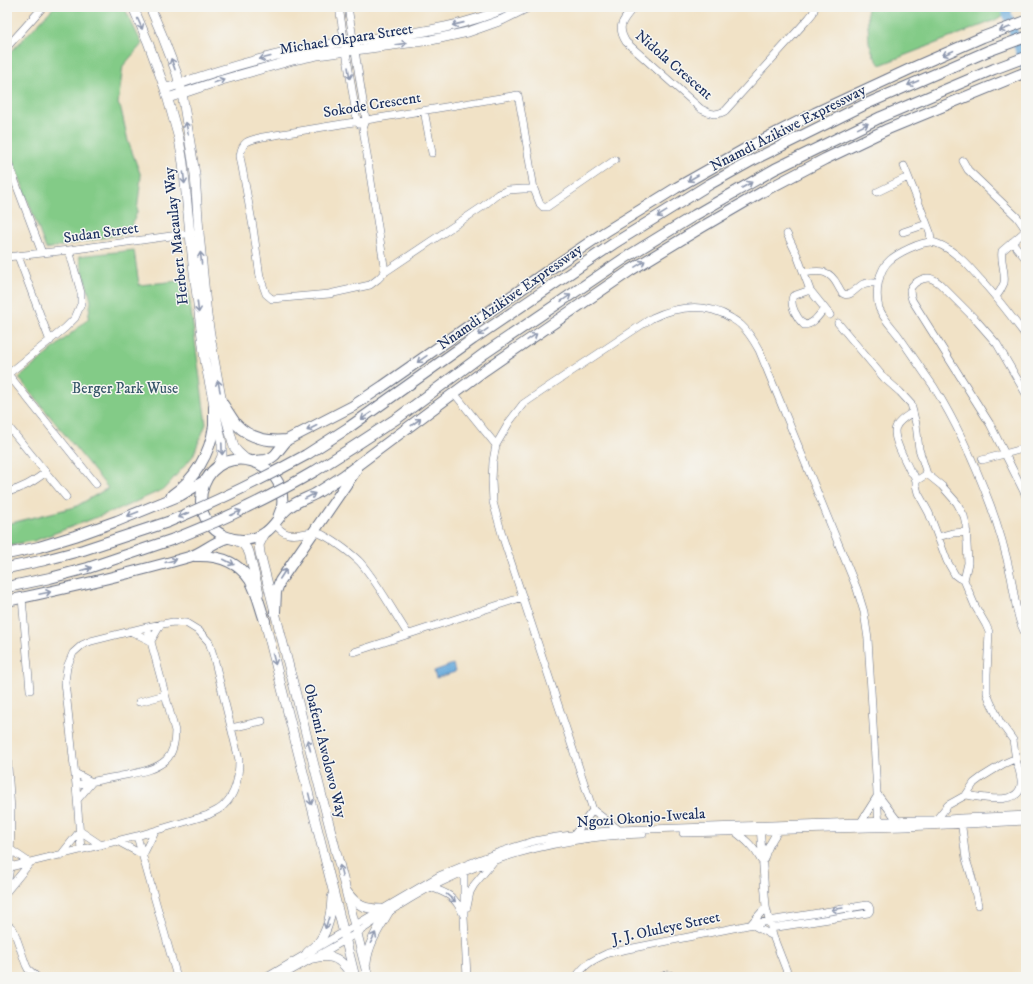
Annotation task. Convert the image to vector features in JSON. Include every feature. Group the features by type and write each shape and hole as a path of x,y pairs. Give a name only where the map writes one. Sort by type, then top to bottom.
{"highway":[{"name":"Nnamdi Azikiwe Expressway","path":"250,461 266,460 271,458 287,440 353,406 605,232 676,188 759,141 815,113 983,37 1026,21"},
{"name":"Nnamdi Azikiwe Expressway","path":"7,568 83,550 168,522 232,494 267,476 306,455 354,424 613,244 710,184 753,160 864,105 988,51 1026,37"},
{"name":"Nnamdi Azikiwe Expressway","path":"7,587 88,568 174,539 218,522 247,508 315,471 354,447 399,417 484,354 539,316 638,250 695,215 775,169 881,117 1026,57"},
{"path":"864,105 910,69"},
{"path":"7,601 191,556 218,541 232,539 247,541 257,538 265,533 290,506 343,476 484,370 630,270 764,191 825,159 888,129 1026,72"},
{"path":"775,169 825,159"},
{"path":"470,326 543,292"},
{"path":"484,370 539,316"},
{"path":"218,405 236,424 250,434 267,440 287,440"},
{"path":"158,505 179,490 202,462 212,434 218,405"},
{"path":"275,612 276,592 280,580 354,474 370,456"},
{"path":"232,539 217,532 209,524 201,503 202,491 206,480 217,467 226,462 236,460 250,461 264,467 273,474 279,484 282,496 282,507 276,521"},
{"path":"7,554 39,547 75,536 158,505 181,495 206,480"},
{"path":"191,556 219,557 228,560 240,568 250,579 265,621"}],"main road":[{"name":"Herbert Macaulay Way","path":"133,7 148,42 168,98 183,163 194,233 205,361 218,405 234,447 250,461"},
{"name":"Herbert Macaulay Way","path":"150,7 181,88 194,174 194,233"},
{"name":"Michael Okpara Street","path":"350,46 463,24 508,7"},
{"name":"Michael Okpara Street","path":"165,89 181,88 259,59 300,50 431,40 468,32 502,20 528,7"},
{"name":"Michael Okpara Street","path":"168,98 181,88"},
{"name":"Herbert Macaulay Way","path":"217,467 222,456 218,405"},
{"name":"Obafemi Awolowo Way","path":"265,533 259,545 260,553 366,973"},
{"name":"Obafemi Awolowo Way","path":"232,539 243,544 249,552 354,977"},
{"path":"332,887 332,906 327,926 310,955 335,958 346,967 354,977"},
{"path":"346,890 352,898 363,907 385,910 379,927 370,944 367,955 366,973"}],"street":[{"path":"7,46 43,7"},
{"path":"339,7 350,46 366,120 363,129 385,272 482,207 498,194 508,190 534,189 540,204 543,207 547,207 615,160"},
{"path":"348,7 357,121 363,129"},
{"name":"Nidola Crescent","path":"634,7 625,17 620,30 626,42 701,109 712,114 719,114 725,110 809,18 815,7"},
{"name":"Sokode Crescent","path":"385,272 370,284 329,294 272,299 266,294 260,277 240,156 241,147 252,139 518,95 524,122 534,189"},
{"path":"424,110 432,153"},
{"path":"7,160 42,253"},
{"path":"964,161 968,170 1017,217 1025,229 1024,233 1002,251 1001,257 1004,283 996,297"},
{"path":"904,166 930,232 931,242"},
{"path":"877,192 908,178"},
{"path":"903,232 927,224"},
{"name":"Sudan Street","path":"7,257 194,233"},
{"path":"787,234 797,255 810,290 824,309 830,314"},
{"path":"1026,336 996,297 966,264 953,252 943,246 931,242 905,250 894,256 886,263 880,273 877,291 879,307 885,320 897,334 934,388 956,427 974,465 990,505 1000,536 1008,566 1018,616 1026,635"},
{"path":"1012,242 1026,259"},
{"path":"69,250 81,293 82,304 75,318 65,328 7,375 96,484"},
{"path":"18,256 50,341"},
{"path":"804,273 822,271 829,274 843,294 853,292 865,283 878,283"},
{"path":"1026,394 997,344 976,320 940,284 934,279 927,278 919,280 912,286 910,292 912,300 990,424 1026,497"},
{"path":"810,290 793,296 791,301 792,307 800,321 804,325 808,325 824,309"},
{"path":"619,830 593,810 503,538 493,502 493,461 496,445 510,421 523,404 652,318 665,312 687,307 707,308 724,314 741,325 759,350 857,589 864,612 868,639 879,824"},
{"path":"838,323 884,378 911,404 916,424 919,449 927,474 942,486 957,503 964,516 967,532 968,563 964,580 975,606 989,632 987,693 1000,722 1013,740 1021,783 1020,790 1015,795 1002,799 991,799 966,795"},
{"path":"454,393 496,445"},
{"path":"913,412 895,427 894,433 896,440 910,471 914,475 918,493 929,513 947,561 955,574 964,580"},
{"path":"7,424 66,497"},
{"path":"982,460 1026,448"},
{"path":"7,492 23,488 46,472"},
{"path":"916,481 927,474"},
{"path":"276,521 280,530 293,535 313,532 317,533 325,536 352,555 359,561 375,583 408,634"},
{"path":"938,537 952,532 967,532"},
{"path":"354,652 522,597"},
{"path":"22,598 30,690"},
{"path":"10,867 82,850 155,831 208,815 225,805 236,785 239,760 209,642 198,631 186,623 173,622 161,624 91,641 82,645 73,653 67,667 65,682 82,850"},
{"path":"151,641 161,624"},
{"path":"76,784 146,771 157,766 166,759 172,750 175,731 147,627"},
{"path":"130,631 151,641"},
{"path":"139,702 165,695"},
{"path":"231,728 262,721"},
{"path":"7,753 10,850 10,867 7,886"},
{"path":"936,820 948,806 966,795 974,783 982,777 1003,764 1016,760"},
{"path":"75,773 92,782"},
{"path":"78,799 92,782"},
{"path":"878,795 897,820"},
{"path":"861,822 878,795"},
{"path":"574,835 593,810"},
{"name":"Ngozi Okonjo-Iweala","path":"385,910 464,869 531,842 574,835 619,830 760,827 861,822 879,824 897,820 961,821 1026,815"},
{"path":"961,821 966,859 978,906"},
{"name":"Ngozi Okonjo-Iweala","path":"267,977 344,936 439,876 543,847 586,838 631,834 734,831 760,827 779,830 961,821 1026,821"},
{"path":"760,827 766,907 772,932 789,977"},
{"path":"762,863 771,840 779,830"},
{"path":"80,831 101,845"},
{"path":"60,855 80,831"},
{"path":"143,855 155,831"},
{"path":"734,831 749,843 756,851 762,863"},
{"path":"137,836 177,977"},
{"path":"117,841 143,855"},
{"path":"10,850 30,862"},
{"path":"464,917 470,892 479,877 493,861"},
{"path":"7,891 30,862"},
{"path":"464,869 464,917 467,977"},
{"path":"430,887 445,893 454,899 464,917"},
{"name":"J. J. Oluleye Street","path":"576,977 583,968 592,961 608,953 751,924 867,905 870,911 868,913 772,932"},
{"path":"766,907 751,924 772,932"},
{"path":"7,924 14,931 28,969 37,977"},
{"name":"Ngozi Okonjo-Iweala","path":"280,977 310,955"},
{"path":"661,977 669,974 673,977"}],"green space":[{"path":"54,7 124,7 142,44 123,66 118,104 121,109 128,141 141,176 137,212 129,233 46,249 7,144 7,56"},
{"path":"867,7 1019,7 993,21 880,65 874,56 869,43"},
{"name":"Berger Park Wuse","path":"134,250 139,285 187,280 206,424 193,456 164,489 124,507 34,541 7,545 7,524 75,507 108,488 19,378 88,319 91,301 79,256"}],"water":[{"path":"453,664 455,672 436,678 434,671"}],"waterway":[{"path":"1005,7 1026,70"}]}
